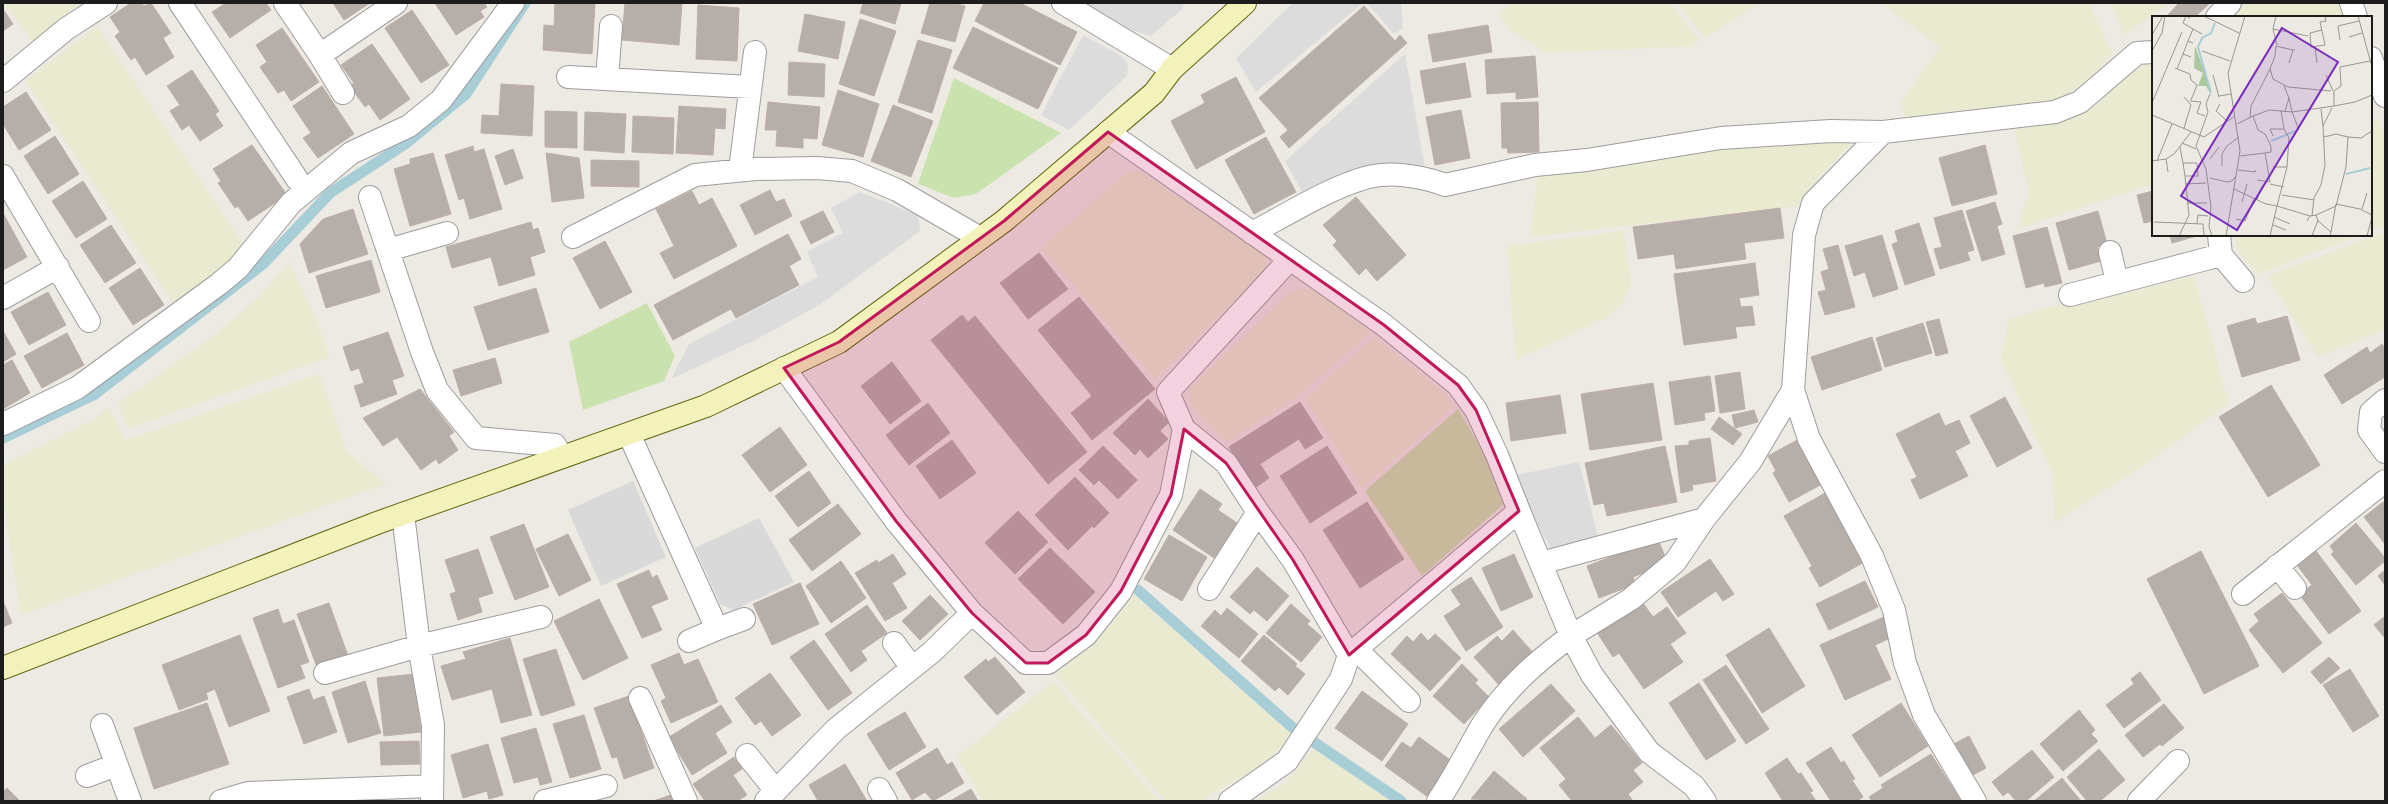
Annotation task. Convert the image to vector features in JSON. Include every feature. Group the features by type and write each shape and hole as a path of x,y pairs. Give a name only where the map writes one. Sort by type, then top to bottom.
{"street":[{"path":"3,81 66,29 106,3"},
{"path":"180,3 297,179"},
{"path":"285,3 344,93"},
{"path":"320,55 396,3"},
{"path":"3,424 77,388 219,284 238,268 291,203 351,153 409,126 441,100 513,3"},
{"path":"3,668 403,514 706,406 839,342 1004,221 1154,93 1172,69 1245,3"},
{"path":"2218,16 2230,3"},
{"path":"2351,3 2356,16"},
{"path":"1071,5 1172,69"},
{"path":"607,79 611,26"},
{"path":"740,170 755,52"},
{"path":"1252,233 1340,187 1381,175 1431,179 1445,185 1535,165 1587,160 1721,138 1831,130 1883,132 2055,112 2080,102 2137,53 2152,52"},
{"path":"2372,61 2385,96"},
{"path":"568,77 750,87"},
{"path":"1108,132 1384,325 1458,385 1476,410 1497,455 1571,636 1592,675 1649,752 1694,786 1705,801"},
{"path":"1883,132 1813,203 1804,235 1793,390 1809,439 1872,556 1894,610 1905,663 1924,715 1975,801"},
{"path":"573,237 695,175 740,170 817,168 852,171 897,190 980,238"},
{"path":"3,176 89,321"},
{"path":"370,197 422,352 437,390 476,438 555,445 562,457"},
{"path":"388,250 447,232"},
{"path":"2070,295 2117,282 2220,245 2243,281"},
{"path":"2110,252 2117,282"},
{"path":"1290,259 1168,392 1184,428 1226,463 1258,512 1293,560 1352,652 1410,701"},
{"path":"3,298 58,267"},
{"path":"784,368 896,521 972,613 1026,663 1048,663 1086,635 1121,591 1171,495 1184,428"},
{"path":"1438,801 1484,723 1508,691 1535,662 1571,636 1630,599 1675,562 1704,519 1750,462 1793,390"},
{"path":"2385,400 2371,412 2369,430 2385,452"},
{"path":"628,434 717,629"},
{"path":"2243,594 2385,481"},
{"path":"1230,801 1287,761 1341,679 1352,652 1519,511"},
{"path":"1209,589 1258,512"},
{"path":"221,801 248,793 432,794 433,725 419,646 403,514"},
{"path":"1541,563 1704,519"},
{"path":"2278,566 2295,588"},
{"path":"747,755 771,796 836,729 932,652 972,613"},
{"path":"325,673 419,646 541,617"},
{"path":"689,641 744,619"},
{"path":"894,643 912,668"},
{"path":"640,698 686,801"},
{"path":"102,725 130,801"},
{"path":"2139,801 2178,761"},
{"path":"87,776 116,765"},
{"path":"544,801 606,786"}],"highlighted area":[{"path":"1108,132 1384,325 1458,385 1476,410 1519,511 1349,655 1293,560 1226,463 1184,429 1171,495 1121,591 1086,635 1048,663 1026,663 972,613 896,521 784,368 839,342 1004,221"}],"shaded area":[{"path":"1089,3 1184,3 1182,9 1151,36 1134,31 1088,5"},
{"path":"1293,3 1363,3 1256,92 1236,58"},
{"path":"1367,3 1401,3 1403,28 1394,34"},
{"path":"1083,35 1121,56 1128,64 1127,76 1069,130 1041,115"},
{"path":"1405,54 1425,169 1385,164 1338,174 1304,195 1285,161"},
{"path":"860,192 918,215 920,231 819,305 755,340 671,379 689,344 818,277 807,252 843,233 831,208"},
{"path":"1579,462 1598,537 1551,549 1527,504 1517,475"},
{"path":"633,481 666,557 601,586 568,510"},
{"path":"759,518 794,582 734,610 720,604 695,548"}],"green space":[{"path":"4,3 80,3 32,42"},
{"path":"1511,3 1671,3 1698,39 1692,46 1546,53 1509,30 1498,13"},
{"path":"1678,3 1760,3 1704,38"},
{"path":"1881,3 2089,3 2112,53 2081,87 2050,102 1906,118 1901,102 1940,47"},
{"path":"2110,3 2169,3 2124,35"},
{"path":"2245,3 2339,3 2344,16 2233,16"},
{"path":"97,26 245,246 219,274 175,306 25,81"},
{"path":"2149,64 2152,66 2152,184 2017,229 2029,193 2015,130 2061,121 2081,114 2103,100 2116,83 2134,68"},
{"path":"954,78 1061,133 976,194 954,198 918,184"},
{"path":"2378,118 2385,138 2385,226 2372,231 2372,120"},
{"path":"1857,138 1820,175 1798,206 1530,237 1538,172 1710,149"},
{"path":"1138,170 1266,255 1265,270 1155,379 1041,248 1127,172"},
{"path":"1624,231 1631,286 1624,301 1608,317 1516,360 1507,246"},
{"path":"2385,232 2385,330 2318,357 2267,276"},
{"path":"2235,236 2358,236 2258,274 2238,252"},
{"path":"289,262 318,323 329,357 128,429 118,403 212,337 261,295"},
{"path":"2194,276 2229,404 2137,470 2055,522 2052,473 2001,359 2009,319 2065,303 2066,308"},
{"path":"1314,288 1371,332 1296,398 1227,442 1190,405 1189,390 1289,292"},
{"path":"647,303 675,356 664,381 583,410 569,342"},
{"path":"1374,337 1440,390 1455,406 1362,488 1305,399"},
{"path":"319,374 347,452 386,484 21,615 3,497 3,465 94,419 108,407 126,440"},
{"path":"1458,409 1496,474 1504,504 1422,576 1365,491"},
{"path":"1134,595 1291,733 1275,754 1256,769 1200,801 1165,801 1055,675 1111,625"},
{"path":"1053,681 1160,801 983,801 957,757"},
{"path":"1314,749 1390,801 1255,801 1285,783"}],"building":[{"path":"131,3 141,3 144,6 151,3 171,33 163,38 174,57 146,75 135,57 131,60 115,36 120,32 110,17"},
{"path":"226,3 266,3 271,10 230,38 212,12"},
{"path":"333,3 370,3 344,20"},
{"path":"435,3 484,3 487,7 480,11 484,17 456,35"},
{"path":"555,3 595,3 592,54 543,50 544,25 554,26"},
{"path":"625,3 682,3 679,45 622,40"},
{"path":"863,3 901,3 895,24 860,13"},
{"path":"930,3 954,3 965,6 955,42 921,33"},
{"path":"984,3 1020,3 1077,32 1060,65 975,21"},
{"path":"2179,3 2210,3 2196,16 2167,16"},
{"path":"698,5 739,8 737,61 696,59"},
{"path":"1364,6 1395,41 1400,35 1407,43 1289,148 1280,137 1288,130 1259,98"},
{"path":"3,9 13,24 3,31"},
{"path":"412,10 449,65 421,83 385,28"},
{"path":"805,14 845,22 838,59 798,51"},
{"path":"860,19 896,31 874,96 839,84"},
{"path":"1488,25 1492,52 1433,62 1428,35"},
{"path":"973,27 1058,68 1038,109 953,68"},
{"path":"282,28 319,82 291,101 284,90 278,93 260,67 267,62 256,45"},
{"path":"918,40 952,50 932,113 898,102"},
{"path":"372,44 410,99 380,120 369,104 365,107 350,86 354,83 341,65"},
{"path":"1535,56 1538,97 1516,99 1516,92 1487,94 1485,60"},
{"path":"789,62 825,64 824,97 788,95"},
{"path":"1465,63 1471,97 1426,104 1420,71"},
{"path":"192,70 219,111 215,114 223,126 200,141 189,125 182,130 170,111 180,105 167,86"},
{"path":"1236,77 1265,132 1196,169 1171,121 1205,103 1201,95"},
{"path":"501,84 534,86 532,136 481,133 482,115 499,116"},
{"path":"322,86 354,134 318,158 303,138 311,133 293,106"},
{"path":"838,90 879,104 863,157 822,145"},
{"path":"26,92 51,130 19,150 3,124 3,107"},
{"path":"768,102 820,107 817,139 803,138 803,148 776,146 777,130 765,130"},
{"path":"1538,102 1539,152 1508,153 1507,148 1502,148 1501,103"},
{"path":"893,105 933,121 911,177 871,161"},
{"path":"679,106 726,109 725,129 715,128 713,155 676,153"},
{"path":"1461,110 1470,158 1435,165 1426,117"},
{"path":"545,111 577,112 577,148 545,147"},
{"path":"585,112 626,114 624,153 584,150"},
{"path":"633,116 674,118 673,154 632,152"},
{"path":"55,136 79,174 48,194 24,156"},
{"path":"1266,137 1296,192 1254,214 1225,160"},
{"path":"252,145 287,195 248,221 238,206 235,208 218,183 221,181 213,169"},
{"path":"1985,145 1997,194 1952,206 1939,158"},
{"path":"473,146 474,152 484,149 502,209 470,219 464,198 459,200 445,155"},
{"path":"513,149 523,178 505,185 495,156"},
{"path":"433,153 451,214 410,226 394,169 410,164 410,159"},
{"path":"546,153 579,158 584,198 552,202"},
{"path":"591,160 639,161 639,187 591,186"},
{"path":"83,181 107,219 76,238 52,201"},
{"path":"770,190 776,202 784,199 792,216 755,235 740,205"},
{"path":"692,191 699,205 712,198 737,246 674,279 660,253 674,246 656,209"},
{"path":"2152,191 2152,221 2144,223 2137,195"},
{"path":"1356,197 1406,255 1377,281 1366,268 1359,275 1333,245 1337,241 1323,225"},
{"path":"1995,202 2002,224 1997,226 2005,254 1982,261 1966,211"},
{"path":"1780,208 1784,238 1744,243 1746,259 1676,269 1674,254 1638,259 1633,227"},
{"path":"353,209 368,254 309,273 300,244 323,219"},
{"path":"1962,210 1974,250 1967,252 1970,260 1940,269 1934,249 1942,247 1934,218"},
{"path":"823,211 834,232 811,244 800,222"},
{"path":"2098,211 2107,244 2097,247 2101,261 2069,270 2056,223"},
{"path":"3,213 27,257 3,270"},
{"path":"531,222 533,230 538,228 545,252 530,257 535,275 499,286 491,257 452,268 446,247"},
{"path":"1919,223 1935,275 1905,285 1892,244 1898,242 1895,231"},
{"path":"111,225 136,263 105,283 80,245"},
{"path":"2047,227 2062,283 2045,287 2044,283 2026,288 2013,236"},
{"path":"788,234 801,259 789,266 799,285 736,318 731,309 673,340 654,305"},
{"path":"1882,235 1898,289 1873,297 1865,272 1854,276 1845,246"},
{"path":"2170,236 2196,236 2172,243"},
{"path":"605,241 632,292 600,309 573,258"},
{"path":"1838,245 1855,307 1825,315 1818,292 1826,290 1821,272 1829,269 1823,249"},
{"path":"1039,253 1068,289 1028,319 1000,283"},
{"path":"371,260 380,292 326,308 316,276"},
{"path":"1755,263 1759,295 1739,298 1741,307 1752,306 1755,325 1735,327 1737,338 1684,345 1674,274"},
{"path":"140,268 164,305 133,325 109,288"},
{"path":"536,288 549,332 488,350 474,307"},
{"path":"48,292 66,325 29,345 11,312"},
{"path":"1079,297 1155,389 1092,440 1071,413 1092,396 1038,330"},
{"path":"962,315 968,322 975,316 1087,452 1048,484 931,340"},
{"path":"2287,316 2300,360 2242,377 2227,326 2255,318 2257,324"},
{"path":"1939,319 1948,353 1936,356 1926,322"},
{"path":"1923,323 1932,353 1885,367 1876,338"},
{"path":"3,331 16,354 3,362"},
{"path":"388,332 404,376 392,380 397,394 361,407 354,386 364,383 359,368 351,371 343,347"},
{"path":"67,333 84,365 42,388 24,356"},
{"path":"1872,337 1882,370 1822,390 1811,357"},
{"path":"2382,344 2385,349 2385,377 2342,404 2324,375 2367,347 2370,353"},
{"path":"495,358 502,383 461,396 453,370"},
{"path":"12,360 30,393 3,409 3,365"},
{"path":"892,362 921,401 890,424 861,386"},
{"path":"1740,372 1745,409 1720,413 1715,376"},
{"path":"1710,376 1715,411 1704,413 1705,420 1675,425 1669,382"},
{"path":"1653,383 1662,440 1590,450 1581,394"},
{"path":"2271,385 2320,465 2268,497 2219,417"},
{"path":"420,389 454,432 449,436 458,450 439,464 436,459 421,470 397,437 383,446 363,418"},
{"path":"1560,395 1566,433 1511,441 1506,403"},
{"path":"2005,397 2032,448 1997,467 1970,416"},
{"path":"1148,399 1169,422 1160,431 1168,439 1148,458 1140,449 1135,455 1113,433"},
{"path":"1300,402 1323,438 1305,449 1299,439 1260,464 1269,478 1255,488 1229,447"},
{"path":"928,403 950,433 909,465 886,435"},
{"path":"1754,410 1758,422 1735,428 1732,415"},
{"path":"1939,413 1945,426 1959,420 1970,443 1955,451 1968,476 1920,499 1911,480 1917,477 1896,434"},
{"path":"1719,417 1742,434 1733,445 1711,429"},
{"path":"780,427 807,465 770,492 742,455"},
{"path":"1710,438 1716,481 1692,485 1693,490 1681,493 1675,446 1689,445 1689,441"},
{"path":"1799,439 1824,483 1789,502 1773,473 1776,471 1768,456"},
{"path":"952,440 976,473 940,499 916,466"},
{"path":"1103,446 1137,480 1118,499 1099,480 1094,485 1079,470"},
{"path":"1327,446 1357,493 1310,523 1280,476"},
{"path":"1665,446 1677,502 1607,516 1604,503 1594,505 1585,463"},
{"path":"809,471 831,503 798,527 775,496"},
{"path":"1075,477 1109,513 1094,528 1092,526 1068,550 1035,515"},
{"path":"1200,489 1222,504 1218,510 1237,523 1214,558 1173,530"},
{"path":"1827,492 1866,561 1820,587 1809,568 1812,566 1784,516"},
{"path":"1367,502 1404,559 1360,588 1323,530"},
{"path":"2383,502 2385,505 2385,544 2364,517"},
{"path":"838,504 861,534 812,571 789,540"},
{"path":"1018,511 1048,542 1015,574 985,543"},
{"path":"2356,523 2385,558 2385,561 2356,585 2331,554 2334,552 2330,546"},
{"path":"524,524 549,587 515,600 490,537"},
{"path":"568,534 591,580 559,596 536,549"},
{"path":"1169,535 1207,557 1182,601 1144,579"},
{"path":"1658,539 1668,564 1633,577 1636,584 1599,598 1587,566"},
{"path":"1050,548 1095,592 1063,624 1018,579"},
{"path":"478,549 493,593 478,598 482,612 458,620 450,594 456,592 445,560"},
{"path":"2201,551 2259,666 2204,694 2147,579"},
{"path":"2316,551 2361,611 2329,634 2299,594 2312,585 2297,565"},
{"path":"893,554 906,574 892,583 907,608 885,621 855,573 877,560 878,563"},
{"path":"1514,554 1533,597 1501,611 1482,568"},
{"path":"1710,559 1734,594 1723,601 1716,591 1678,617 1661,592"},
{"path":"841,561 866,598 831,623 806,586"},
{"path":"1257,567 1289,596 1267,621 1254,610 1250,614 1230,597"},
{"path":"649,570 652,578 657,575 668,599 651,606 662,630 642,638 617,584"},
{"path":"2385,570 2385,585 2378,576"},
{"path":"1471,577 1503,627 1466,651 1444,616 1461,605 1451,590"},
{"path":"1865,581 1878,607 1829,630 1816,604"},
{"path":"800,583 819,624 772,645 753,604"},
{"path":"2282,593 2322,643 2283,673 2249,630 2259,621 2254,614"},
{"path":"930,595 948,614 920,640 902,621"},
{"path":"599,599 628,658 583,680 554,621"},
{"path":"1641,600 1653,617 1667,607 1686,633 1670,644 1683,662 1644,689 1619,653 1613,657 1596,631"},
{"path":"3,601 12,623 3,627"},
{"path":"329,603 348,656 317,667 297,614"},
{"path":"1291,604 1310,621 1307,624 1322,637 1301,662 1266,633"},
{"path":"867,605 887,633 861,651 867,660 851,672 825,634"},
{"path":"1227,608 1258,634 1239,658 1201,626 1215,610 1221,616"},
{"path":"278,609 283,624 294,620 309,662 300,665 305,678 278,688 253,618"},
{"path":"1886,616 1895,636 1875,645 1891,679 1845,700 1820,645"},
{"path":"2385,616 2385,638 2374,625"},
{"path":"1769,628 1805,686 1762,713 1726,655"},
{"path":"1513,630 1534,654 1499,685 1474,657 1497,636 1502,641"},
{"path":"1421,633 1428,641 1435,634 1461,658 1430,691 1391,654 1407,636 1413,642"},
{"path":"240,635 270,711 229,727 215,689 206,693 208,699 179,710 162,665"},
{"path":"1264,635 1297,664 1295,666 1305,674 1288,695 1279,687 1275,691 1241,661"},
{"path":"510,638 532,715 501,723 492,689 452,700 441,666 466,659 463,652"},
{"path":"814,640 852,693 828,710 790,657"},
{"path":"556,649 575,705 541,716 523,659"},
{"path":"679,653 684,665 698,659 718,702 671,723 661,701 666,698 651,665"},
{"path":"995,657 1025,692 997,715 964,677 986,659 988,662"},
{"path":"2329,657 2340,668 2321,684 2311,672"},
{"path":"1462,664 1478,680 1475,683 1489,697 1464,724 1433,696"},
{"path":"1726,665 1769,729 1746,744 1703,680"},
{"path":"2350,669 2379,716 2353,732 2323,685"},
{"path":"2140,672 2161,700 2124,728 2106,705 2134,684 2131,679"},
{"path":"770,673 801,715 772,736 761,721 755,725 735,698"},
{"path":"414,674 421,732 384,736 377,678"},
{"path":"365,681 381,733 348,743 332,692"},
{"path":"1699,683 1736,741 1706,760 1669,703"},
{"path":"1551,684 1575,711 1523,757 1499,729"},
{"path":"309,689 313,700 324,696 337,732 304,744 287,697"},
{"path":"1362,691 1408,724 1382,761 1335,728"},
{"path":"629,696 654,768 624,779 617,757 612,758 594,708"},
{"path":"207,703 229,764 154,789 134,728"},
{"path":"1901,703 1928,746 1880,777 1852,735"},
{"path":"2164,704 2184,728 2162,746 2160,744 2143,757 2125,735"},
{"path":"721,705 732,722 715,733 727,753 692,775 669,737"},
{"path":"2079,710 2095,730 2091,734 2098,741 2063,771 2040,744"},
{"path":"905,712 926,747 889,770 867,734"},
{"path":"584,715 601,769 570,778 553,724"},
{"path":"1578,717 1595,738 1611,725 1642,763 1633,770 1643,782 1628,794 1633,801 1585,801 1583,799 1580,801 1572,801 1559,785 1566,779 1540,748"},
{"path":"536,728 552,782 540,785 538,777 514,783 501,738"},
{"path":"1969,736 1986,768 1967,778 1950,746"},
{"path":"1419,737 1453,762 1428,797 1385,766 1402,742 1411,748"},
{"path":"419,741 420,764 381,765 380,742"},
{"path":"488,744 503,795 489,799 487,791 463,798 451,755"},
{"path":"1831,747 1841,763 1844,761 1855,779 1852,780 1863,797 1857,801 1831,801 1806,763"},
{"path":"937,748 947,765 952,762 964,783 933,801 925,792 912,800 896,773"},
{"path":"2099,749 2125,780 2100,801 2087,801 2067,777"},
{"path":"2032,750 2054,777 2026,801 2016,801 2008,792 2003,796 1992,782"},
{"path":"1931,754 1961,801 1872,801 1869,797 1883,788 1881,785"},
{"path":"734,757 742,769 733,775 747,795 737,801 705,801 693,784"},
{"path":"1787,758 1798,774 1801,773 1813,791 1810,792 1816,801 1783,801 1765,773"},
{"path":"845,764 867,801 818,801 809,785"},
{"path":"1494,771 1527,799 1525,801 1471,799"},
{"path":"2062,778 2081,801 2034,801"},
{"path":"7,788 20,801 3,801 3,792"},
{"path":"971,789 978,801 950,801"},
{"path":"671,795 673,801 653,801"}],"waterway":[{"path":"3,438 95,394 263,264 330,193 405,144 466,94 525,3"},
{"path":"1138,590 1293,728 1401,801"}]}
